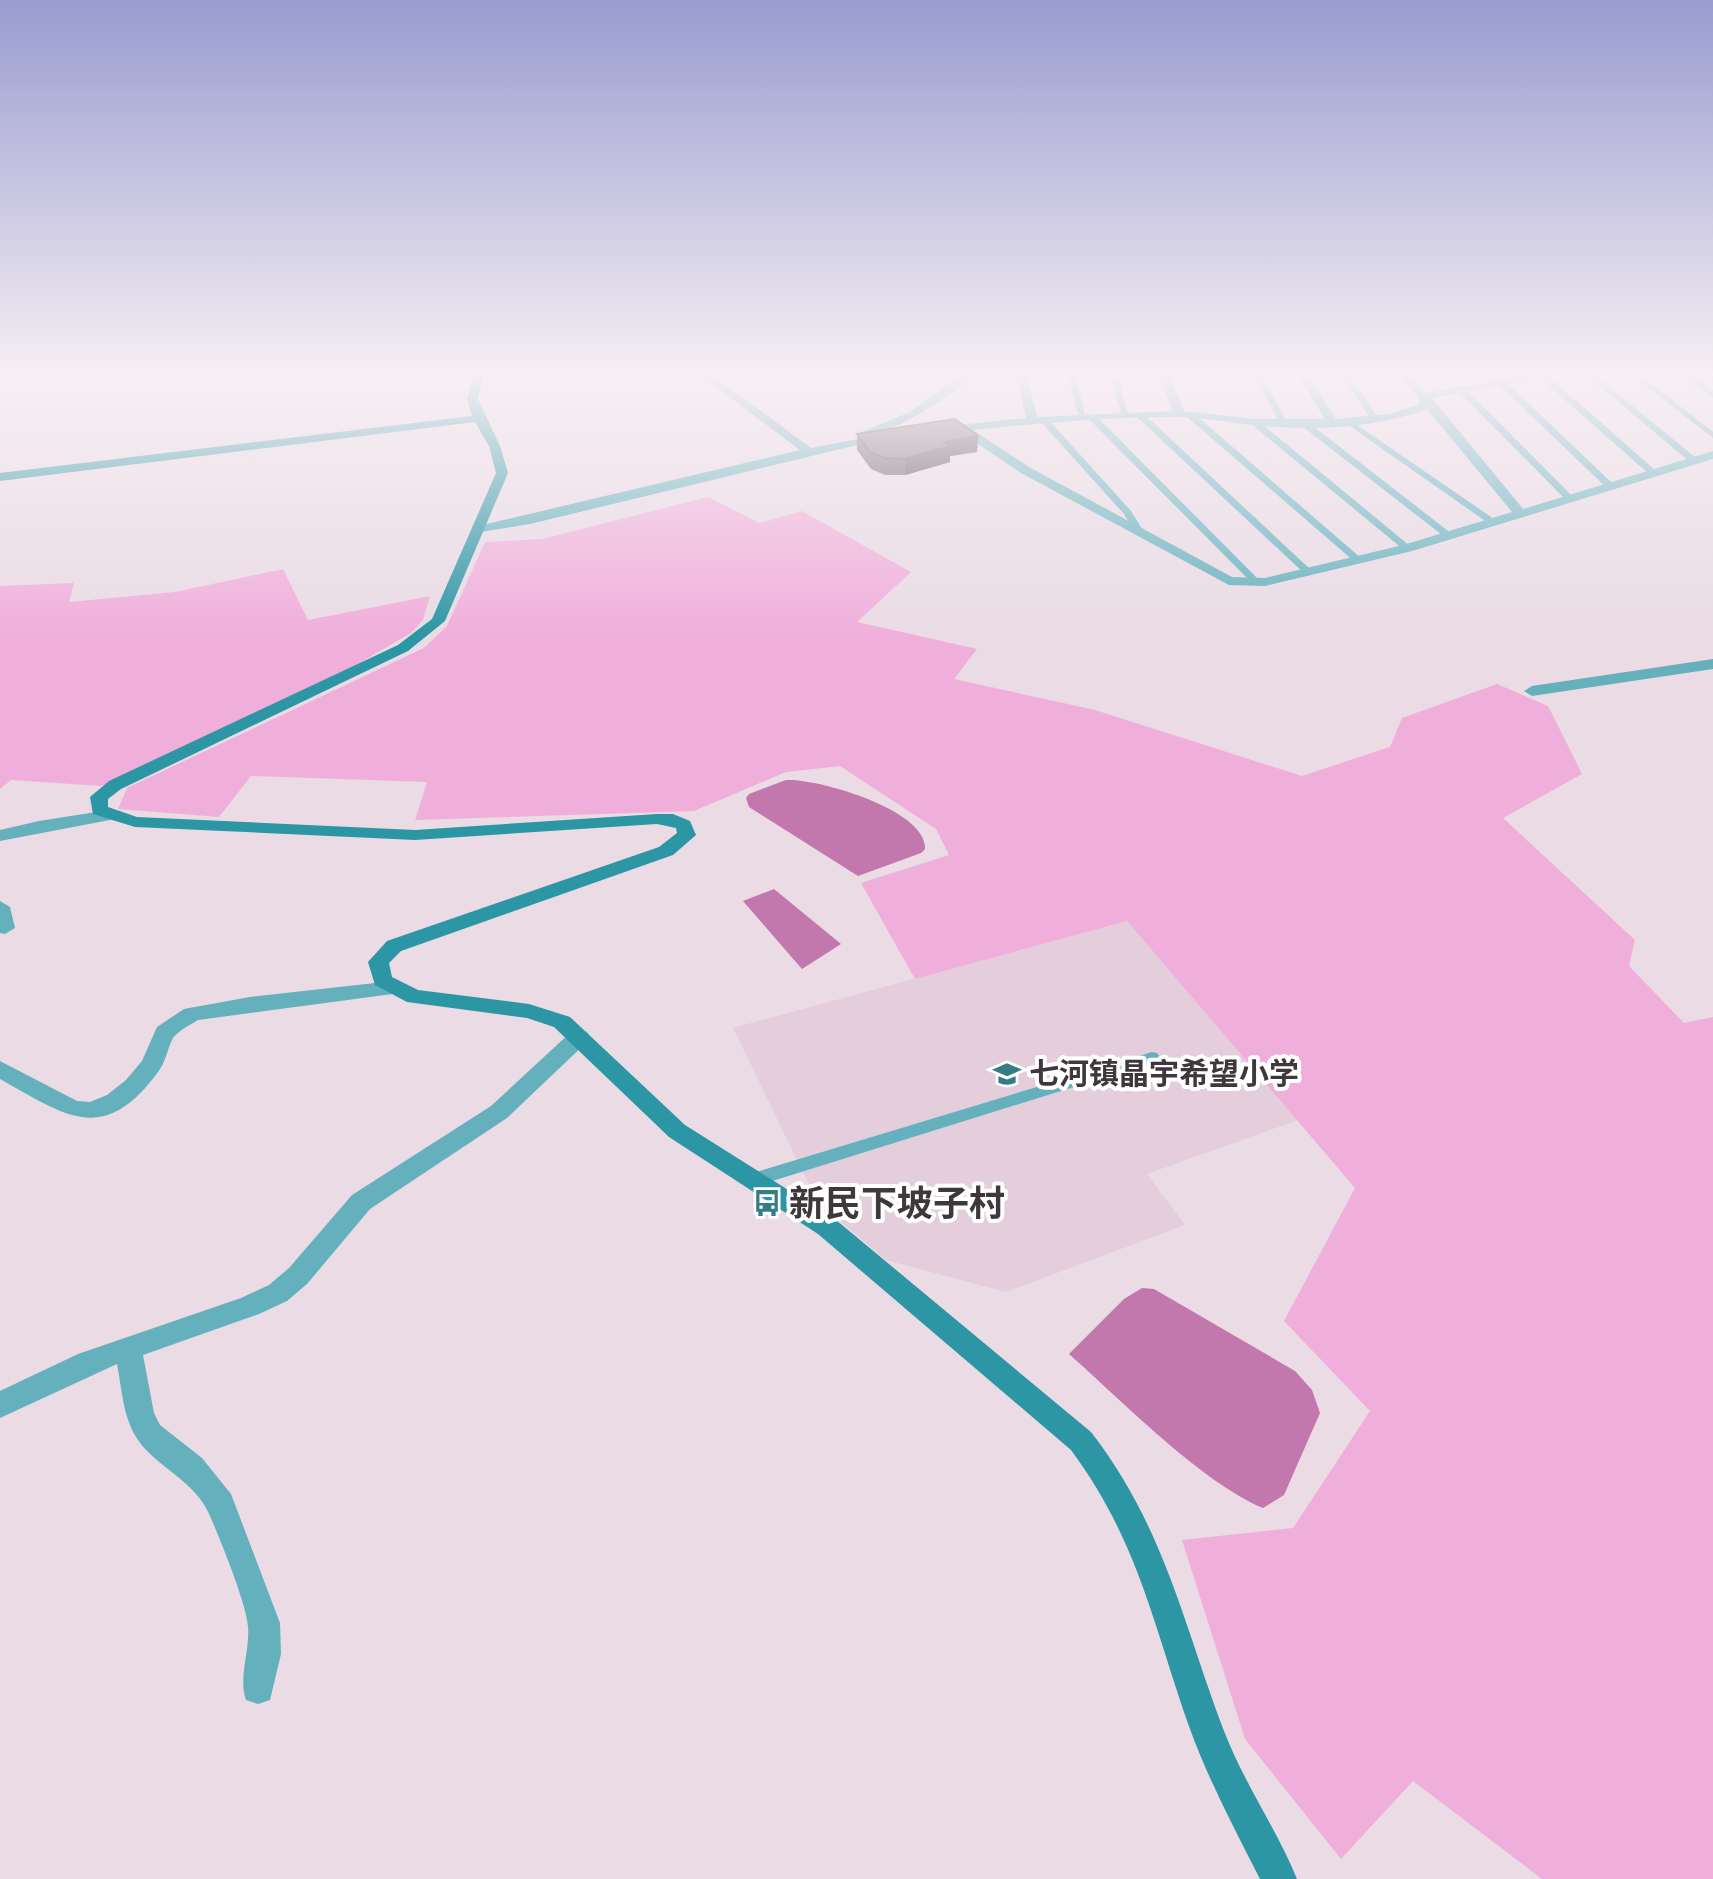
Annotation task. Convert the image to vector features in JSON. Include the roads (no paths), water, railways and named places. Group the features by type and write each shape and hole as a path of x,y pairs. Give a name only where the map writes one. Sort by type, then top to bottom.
{"main road":[{"path":"0,477 141,460"},
{"path":"500,460 502,473 479,530 438,621 421,636 389,655 115,785 97,802 99,810 135,822 415,835 657,819 673,819 687,830 685,840 666,851 394,946 378,962 379,974 393,988 414,997 529,1011 554,1018 579,1037 677,1131 827,1227 1081,1441 1102,1466 1141,1533 1207,1730 1226,1776 1279,1879"}],"street":[{"path":"479,530 587,508 774,460"},
{"path":"1009,460 1229,581 1257,583 1407,548 1693,460"},
{"path":"1474,460 1521,515"},
{"path":"1532,691 1713,664"},
{"path":"0,836 39,826 109,815"},
{"path":"0,907 5,928"},
{"path":"0,1069 73,1109 92,1111 115,1101 134,1086 152,1064 165,1032 192,1014 250,1004 393,988"},
{"path":"0,1405 88,1362 250,1306 278,1293 298,1276 361,1202 499,1112 579,1037"},
{"path":"128,1348 140,1416 150,1434 192,1468 221,1504 264,1623 265,1654 258,1688"}],"lane":[{"path":"1076,460 1128,513 1139,532"},
{"path":"1131,460 1257,583"},
{"path":"1188,460 1308,572"},
{"path":"1238,460 1358,560"},
{"path":"1300,460 1407,548"},
{"path":"1351,460 1449,536"},
{"path":"1404,460 1494,523"},
{"path":"1531,460 1571,500"},
{"path":"1582,460 1610,486"},
{"path":"1638,460 1652,472"},
{"path":"753,1180 1152,1057"}],"place":[{"name":"七河镇晶宇希望小学","path":"1007,1074"},
{"name":"新民下坡子村","path":"767,1203"}]}
